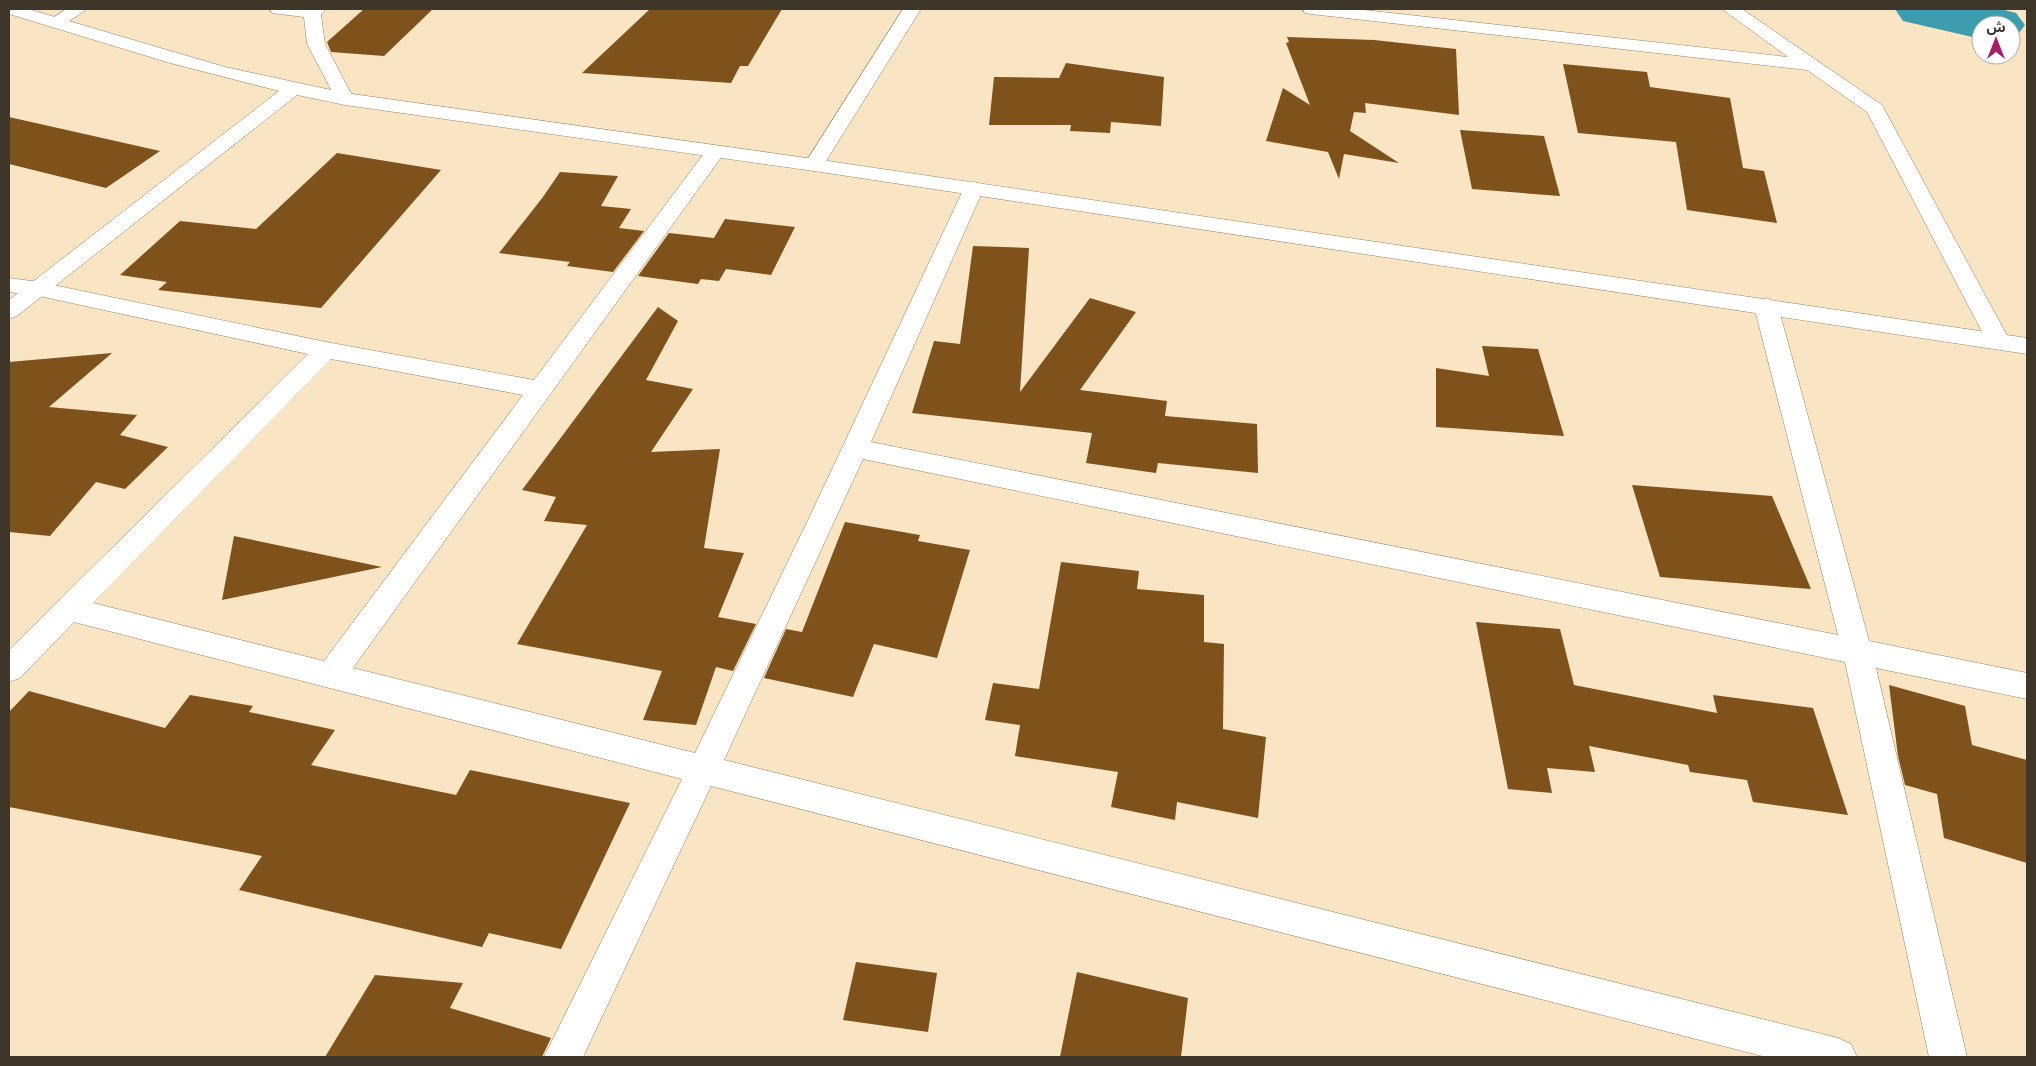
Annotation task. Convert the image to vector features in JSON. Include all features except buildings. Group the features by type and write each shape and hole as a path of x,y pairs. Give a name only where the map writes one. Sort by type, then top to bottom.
{"street":[{"path":"10,9 162,56 292,90 345,100 974,188 2027,346"},
{"path":"56,22 78,9"},
{"path":"278,9 315,11 316,44 345,100"},
{"path":"814,165 912,9"},
{"path":"1311,9 1811,65"},
{"path":"1731,9 1875,109 1998,341"},
{"path":"9,311 292,90"},
{"path":"330,676 715,152"},
{"path":"563,1057 704,770 856,448 974,188"},
{"path":"9,285 39,289 326,350 540,390"},
{"path":"1766,306 1858,654 1948,1057"},
{"path":"9,669 326,350"},
{"path":"856,448 1858,654 2027,686"},
{"path":"70,609 1838,1057"}],"waterway":[{"path":"1923,9 1971,20"}]}
